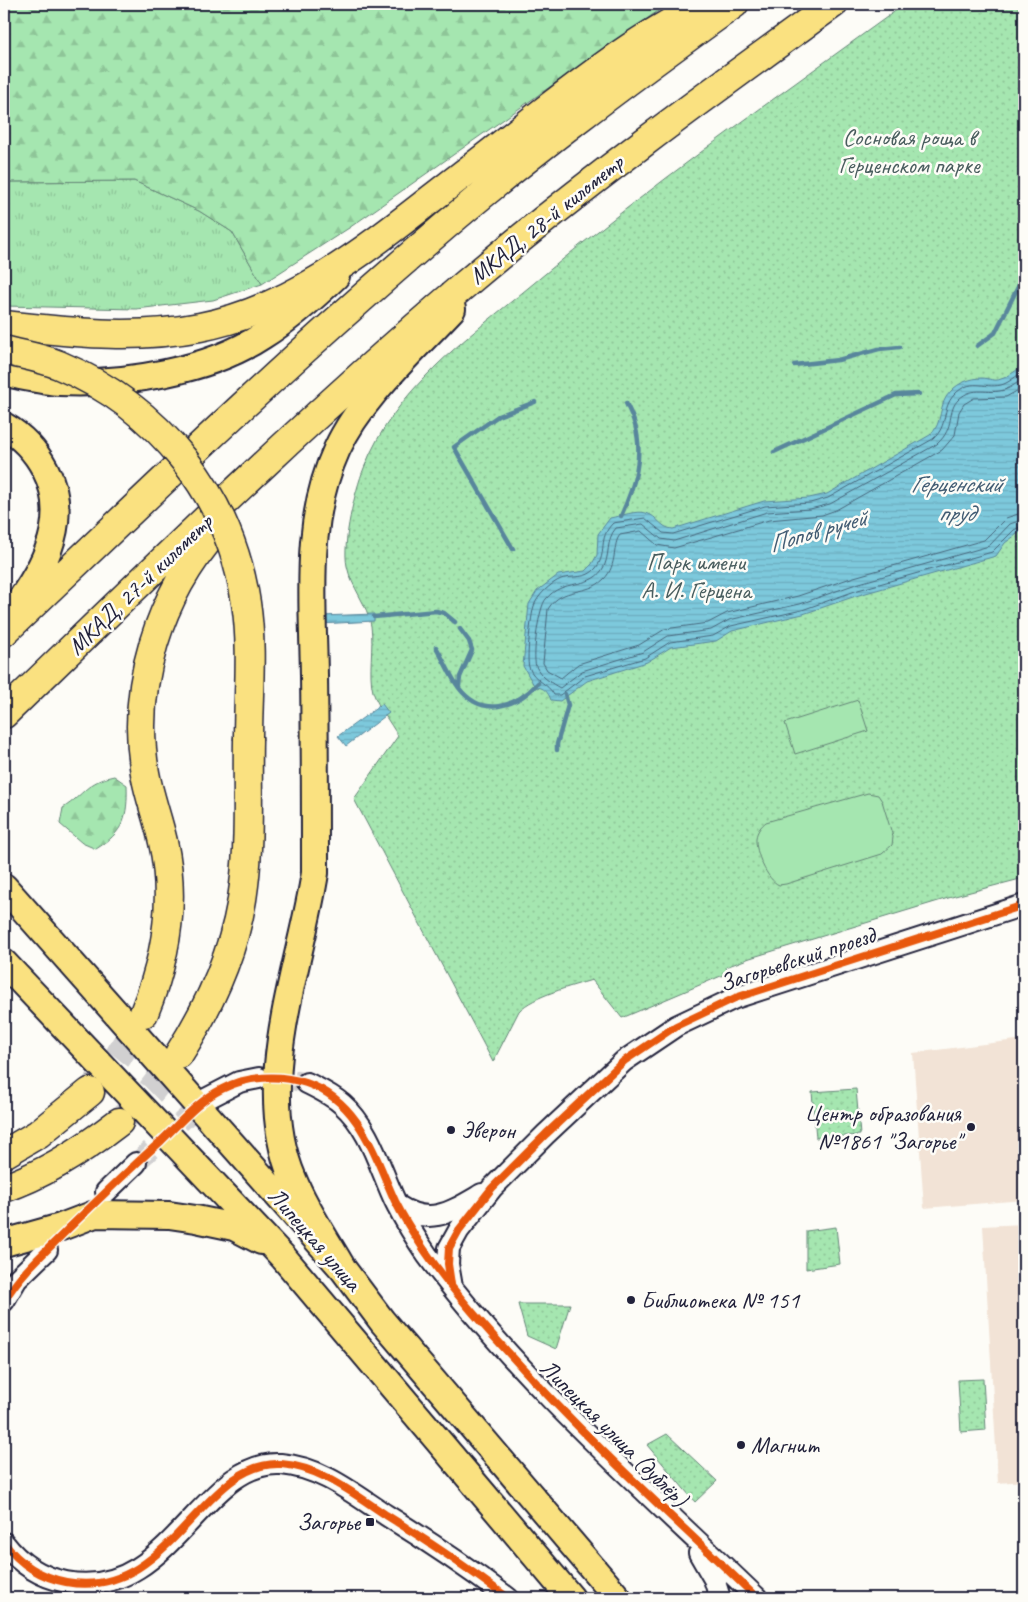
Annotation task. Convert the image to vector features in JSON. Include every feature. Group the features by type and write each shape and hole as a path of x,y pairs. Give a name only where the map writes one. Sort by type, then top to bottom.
{"highway":[{"path":"4,325 100,335 152,334 201,326 250,313 292,295 360,253 631,46 703,4"},
{"path":"4,632 236,411 359,300 494,185 587,112 734,4"},
{"name":"МКАД, 28-й километр","path":"276,453 333,400 531,229 651,136 833,4"},
{"path":"4,350 58,364 112,392 146,418 179,450 202,482 224,525 238,562 247,604 249,645 246,860 241,908 227,960 216,990 179,1054"},
{"path":"144,1013 159,971 169,908 167,863 145,774 141,730 142,696 147,665 156,635 176,588 198,551 333,400"},
{"name":"МКАД, 27-й километр","path":"4,714 276,453"},
{"path":"4,1154 38,1134 90,1092"},
{"path":"4,1188 32,1177 77,1152 119,1122"}],"main road":[{"path":"343,1269 308,1210 292,1178 281,1137 277,1088 279,1047 308,919 315,873 313,537 319,505 337,449 352,422 368,400 455,306 531,229"},
{"path":"4,373 59,382 114,382 167,374 213,360 261,338 300,310 360,253"},
{"path":"4,426 16,433 36,452 48,475 54,494 56,515 54,537 45,559 18,605 4,622"},
{"name":"Липецкая улица","path":"4,887 343,1269 382,1321 618,1598"},
{"name":"Липецкая улица","path":"4,963 284,1258 571,1598"},
{"path":"4,1243 61,1227 100,1203"},
{"path":"4,1229 100,1203 234,1227 284,1258"}],"street":[{"name":"Загорьевский проезд","path":"492,1188 624,1061 676,1026 735,998 1024,905"},
{"path":"206,1099 220,1090 239,1082 259,1078"},
{"name":"Липецкая улица (дублёр)","path":"306,1083 326,1092 342,1104 356,1119 366,1135 397,1204 426,1253 452,1287 543,1390 669,1516 757,1598"},
{"path":"100,1203 136,1163"},
{"path":"397,1204 410,1214 436,1216 452,1212 492,1188"},
{"path":"452,1287 448,1264 450,1248 459,1230 492,1188"},
{"path":"4,1301 17,1279 47,1250"},
{"path":"4,1543 15,1557 33,1571 55,1580 78,1585 102,1583 124,1577 162,1550 230,1482 243,1473 261,1466 281,1464 326,1476 460,1562 508,1598"},
{"path":"669,1516 696,1548 714,1579 720,1598"}],"shaded area":[{"name":"Центр образования №1861 \"Загорье\"","path":"1024,1039 1024,1200 924,1208 913,1053"},
{"path":"1024,1224 1024,1481 998,1483 983,1226"}],"green space":[{"path":"4,4 668,4 349,228 262,284 232,232 199,211 134,181 4,182"},
{"name":"Парк имени А. И. Герцена","path":"905,4 1024,4 1024,878 955,896 750,958 726,967 728,973 622,1018 592,980 553,992 519,1011 493,1062 354,799 398,736 373,692 371,676 371,626 367,611 352,581 347,566 346,544 348,531 353,503 364,468 377,440 413,390 434,368 480,327 574,250 667,178"},
{"path":"134,181 199,211 232,232 262,284 213,300 136,309 4,306 4,182"},
{"path":"858,700 868,731 795,754 785,723"},
{"path":"114,776 127,785 125,815 113,836 96,849 82,843 60,824 63,808 91,785"},
{"path":"868,793 878,795 882,801 893,837 892,845 882,854 786,884 779,885 770,878 757,851 756,844 757,833 766,822"},
{"path":"856,1089 860,1135 816,1138 812,1092"},
{"path":"836,1227 840,1264 806,1269 806,1231"},
{"path":"518,1304 570,1304 556,1349 527,1336"},
{"path":"983,1379 986,1430 961,1432 958,1380"},
{"path":"667,1434 717,1481 695,1502 647,1445"}],"water":[{"name":"Герценский пруд","path":"1024,365 1024,529 1005,543 996,556 859,595 803,614 732,631 716,641 671,647 647,662 587,681 560,701 551,700 545,691 535,687 523,666 529,604 537,591 558,575 585,571 592,564 597,555 598,534 610,518 642,512 673,529 764,501 809,498 827,494 930,435 937,425 947,396 957,386 978,378 998,380 1007,377"},
{"path":"374,614 374,621 321,624 321,616"},
{"path":"382,704 389,713 346,746 338,736"}],"waterway":[{"path":"977,346 995,333 1024,275"},
{"path":"794,365 838,360 879,349 900,347"},
{"path":"774,452 896,395 919,394"},
{"path":"513,549 454,447 498,416 535,402"},
{"path":"621,516 634,483 638,460 638,437 626,403"},
{"path":"374,617 436,611 444,613 455,622"},
{"path":"459,686 460,677 472,650 469,641 460,629"},
{"name":"Попов ручей","path":"436,647 459,688 478,703 488,706 509,703 519,699 538,683"},
{"path":"557,750 568,705 565,694"}],"tunnel":[{"path":"91,1091 118,1057 144,1013"},
{"path":"120,1121 151,1091 179,1054"},
{"path":"264,1078 282,1078 307,1083"},
{"path":"136,1163 206,1099"}],"cycle path":[{"path":"451,1284 448,1264 449,1248 459,1230 492,1188 624,1061 676,1026 735,998 1024,905"},
{"path":"4,1301 17,1282 40,1256 189,1113 213,1094 242,1081 252,1079 285,1078 306,1083 324,1091 340,1103 352,1116 372,1148 395,1201 412,1231 444,1277 479,1320 574,1422 757,1598"},
{"path":"4,1543 24,1563 48,1577 66,1582 102,1582 132,1571 159,1552 229,1483 253,1468 281,1464 310,1470 349,1490 448,1555 508,1598"}],"place":[{"name":"Центр образования №1861 \"Загорье\"","path":"971,1127"},
{"name":"Эверон","path":"451,1130"},
{"name":"Библиотека № 151","path":"631,1300"},
{"name":"Магнит","path":"741,1445"},
{"name":"Загорье","path":"370,1522"}],"park label":[{"name":"Сосновая роща в Герценском парке","path":"909,151"}]}
